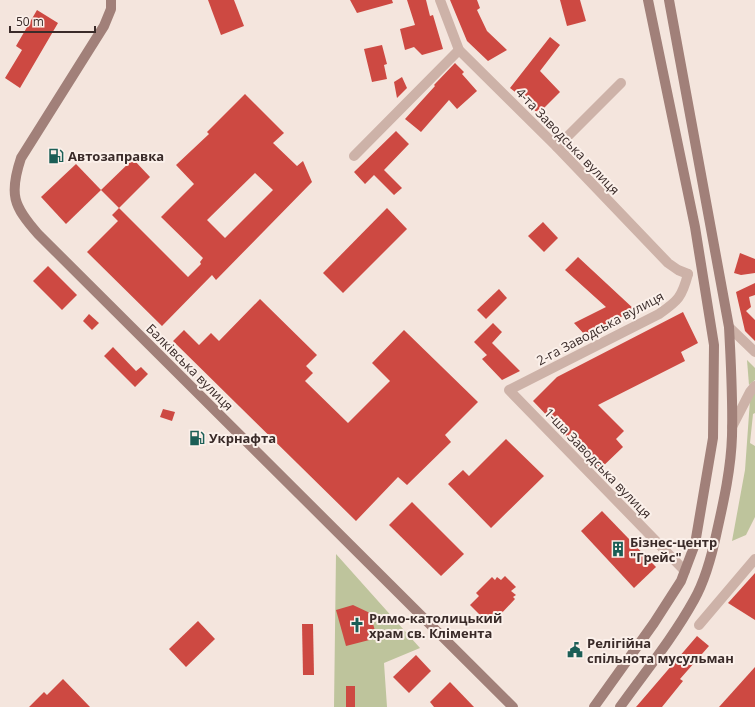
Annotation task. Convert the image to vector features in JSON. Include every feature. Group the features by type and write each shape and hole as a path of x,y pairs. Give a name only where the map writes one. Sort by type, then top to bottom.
{"street":[{"name":"Балківська вулиця","path":"111,0 111,9 104,26 21,158 14,178 14,199 24,218 43,240 513,707"},
{"name":"4-та Заводська вулиця","path":"440,0 458,50 557,147 668,263 678,270 688,274"},
{"path":"594,707 658,617 681,581 696,544 713,438 714,345 695,227 648,0"},
{"path":"620,707 678,625 694,599 706,571 722,513 728,474 732,427 732,380 729,327 669,0"},
{"path":"354,156 458,50"},
{"path":"557,147 621,83"},
{"path":"688,274 701,266"},
{"name":"2-га Заводська вулиця","path":"509,390 659,314 676,302 684,290 688,274"},
{"path":"729,327 755,352"},
{"path":"732,427 750,392 755,386"},
{"name":"1-ша Заводська вулиця","path":"509,390 685,571"},
{"path":"699,625 755,559"}],"green space":[{"path":"747,360 755,368 755,380 749,385"},
{"path":"755,392 755,413 753,414 750,443 755,446 755,517 746,535 732,541 745,470 750,400"},
{"path":"336,554 420,648 384,663 387,707 334,707"}],"building":[{"path":"208,0 234,0 244,26 221,35"},
{"path":"350,0 392,0 393,3 357,13"},
{"path":"407,0 426,0 430,16 433,15 443,49 422,55 414,47 405,50 400,29 415,25"},
{"path":"450,0 477,0 480,8 477,10 487,31 507,50 488,61 467,41"},
{"path":"560,0 580,0 586,21 567,26"},
{"path":"37,10 58,23 20,88 5,78 22,50 16,46"},
{"path":"550,37 560,45 540,71 560,92 538,114 528,102 510,88"},
{"path":"382,45 387,64 384,65 387,79 372,82 364,49"},
{"path":"455,63 464,72 462,74 477,91 457,109 449,100 421,132 405,119"},
{"path":"402,77 407,88 397,98 394,82"},
{"path":"245,94 284,133 273,143 297,166 303,161 312,182 216,280 212,275 162,326 87,252 118,221 112,215 119,208 188,277 201,264 200,262 203,258 161,217 194,184 176,165 209,134 207,132","holes":["255,173 273,190 225,238 207,220"]},
{"path":"396,131 409,144 384,170 402,188 394,195 374,175 365,184 354,172"},
{"path":"133,159 150,177 119,208 101,190"},
{"path":"76,164 101,190 66,224 41,197"},
{"path":"387,208 407,229 343,293 323,273"},
{"path":"543,222 558,238 544,252 528,236"},
{"path":"740,253 755,259 755,273 741,275 734,273"},
{"path":"578,257 635,310 585,335 574,323 606,307 565,270"},
{"path":"48,266 77,295 62,310 33,281"},
{"path":"755,283 755,295 749,297 751,307 746,311 755,320 755,341 745,331 736,292"},
{"path":"499,289 507,298 486,319 477,310"},
{"path":"260,299 317,355 306,366 313,373 305,381 348,423 390,381 372,363 404,330 478,402 445,435 451,442 407,485 398,477 356,521 173,341 184,330 199,345 211,333 219,341"},
{"path":"683,312 698,343 681,352 685,361 598,405 624,431 616,439 623,447 599,470 533,401 557,377"},
{"path":"89,314 99,323 92,330 83,321"},
{"path":"493,323 502,332 492,343 520,371 502,380 482,359 487,355 474,342"},
{"path":"113,347 136,371 141,367 148,374 135,387 104,356"},
{"path":"163,409 175,412 172,421 160,417"},
{"path":"506,439 544,476 491,528 448,484 463,470 469,476"},
{"path":"412,502 464,554 441,576 389,525"},
{"name":"Бізнес-центр \"Грейс\"","path":"602,511 656,567 634,588 581,531"},
{"path":"755,573 755,620 728,603"},
{"path":"505,576 516,587 511,591 516,595 513,597 515,599 499,616 497,614 488,623 470,605 479,596 476,593 492,577 495,580 497,577 501,580"},
{"name":"Римо-католицький храм св. Клімента","path":"353,605 370,613 377,638 346,646 336,610"},
{"path":"198,621 215,639 186,667 169,649"},
{"path":"302,624 313,624 314,675 303,675"},
{"path":"697,636 709,646 680,679 683,681 662,707 636,707"},
{"path":"416,655 431,671 409,693 393,677"},
{"path":"755,667 755,707 719,707"},
{"path":"63,679 90,707 29,707 44,692 47,695"},
{"path":"450,682 474,707 434,707 430,702"},
{"path":"346,686 355,686 355,707 346,707"}],"place":[{"name":"Автозаправка","path":"56,156"},
{"name":"Укрнафта","path":"197,438"},
{"name":"Бізнес-центр \"Грейс\"","path":"618,549"},
{"name":"Римо-католицький храм св. Клімента","path":"357,625"},
{"name":"Релігійна спільнота мусульман","path":"575,650"}]}
